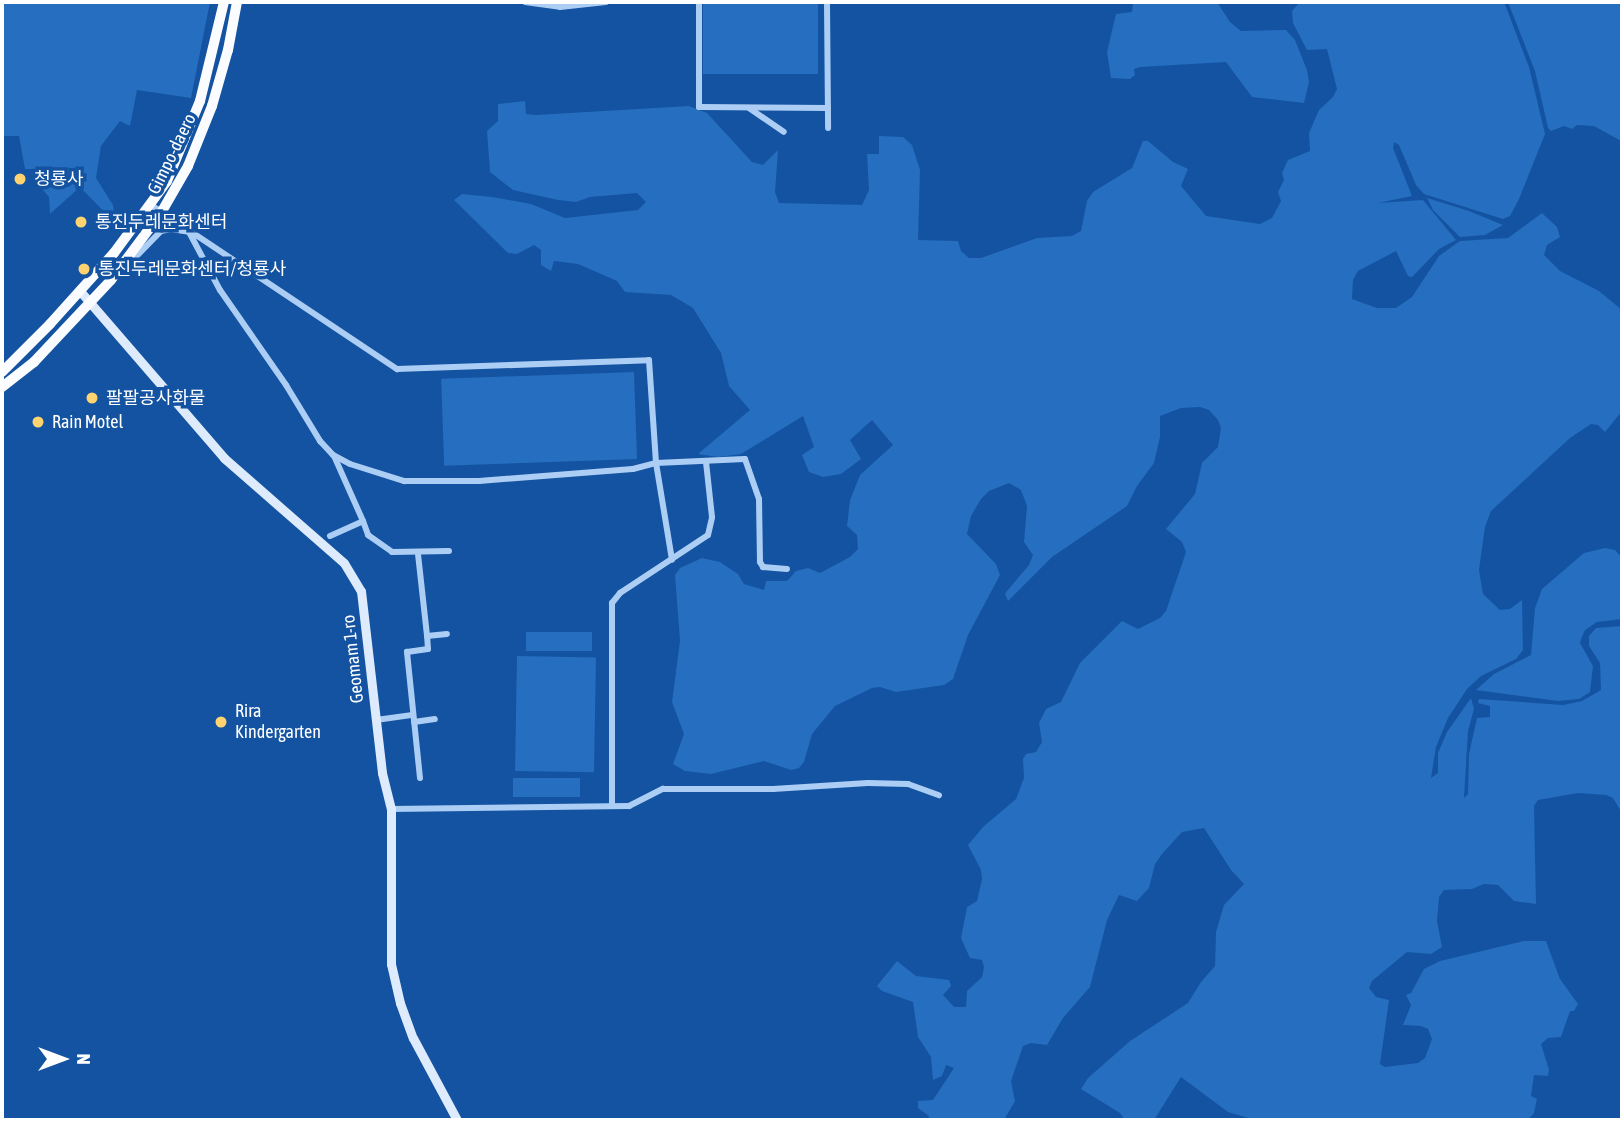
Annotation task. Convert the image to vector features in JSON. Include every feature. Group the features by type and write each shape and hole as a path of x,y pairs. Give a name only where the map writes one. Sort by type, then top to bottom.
{"main road":[{"name":"Gimpo-daero","path":"2,372 80,291 151,205 167,181 190,131 223,2"},
{"name":"Gimpo-daero","path":"2,387 34,362 111,280 161,213 188,166 212,106 228,50 237,2"}],"street":[{"path":"524,2 560,7 606,2"},
{"path":"699,2 699,107 828,108"},
{"path":"827,2 828,128"},
{"path":"748,107 784,132"},
{"path":"151,205 397,369 649,360 656,463 672,560"},
{"path":"111,280 161,231 171,229 189,232"},
{"path":"189,232 220,290 286,385 320,442 333,455 368,535 393,552 418,554 449,551"},
{"name":"Geomam 1-ro","path":"80,291 224,458 330,550 353,575 361,591 382,773 390,809 390,964 413,1038 457,1120"},
{"path":"333,455 383,476 404,481 537,478 632,469 656,463 745,460 760,499 760,562 763,567 787,569"},
{"path":"612,806 612,603 620,593 708,535 712,517 706,462"},
{"path":"330,536 363,520"},
{"path":"418,554 428,649 407,652 420,778"},
{"path":"427,636 447,634"},
{"path":"376,720 435,719"},
{"path":"390,809 612,806 639,803 663,789 746,790 908,784 939,795"}],"shaded area":[{"path":"2,2 210,2 191,98 137,90 130,126 120,121 101,146 96,178 113,205 115,223 80,187 50,214 49,197 42,189 36,169 25,169 19,136 4,136 2,139"},
{"path":"703,2 818,2 818,74 703,74"},
{"path":"1133,2 1217,2 1230,22 1241,31 1286,30 1295,40 1307,70 1309,82 1304,103 1252,97 1226,62 1140,67 1134,69 1135,75 1130,79 1111,78 1107,52 1116,14 1132,12"},
{"path":"1300,2 1504,2 1529,67 1545,134 1519,199 1510,216 1503,219 1424,194 1416,185 1399,145 1394,142 1393,148 1412,196 1378,203 1423,200 1456,240 1439,249 1412,277 1408,276 1396,251 1358,271 1353,280 1352,299 1377,308 1396,308 1412,297 1439,256 1460,241 1508,238 1542,213 1557,227 1560,237 1547,245 1544,255 1560,271 1599,291 1622,310 1622,411 1605,432 1598,425 1591,424 1570,438 1491,511 1485,527 1479,570 1483,594 1500,610 1510,609 1522,600 1523,650 1516,659 1481,676 1467,689 1448,718 1436,747 1431,778 1438,773 1438,753 1447,732 1471,698 1474,709 1468,731 1464,798 1468,794 1469,754 1477,718 1490,717 1490,706 1478,703 1479,699 1563,705 1582,701 1601,690 1600,663 1589,646 1589,636 1596,628 1622,626 1622,813 1613,798 1606,795 1578,793 1538,800 1534,806 1536,904 1514,901 1498,885 1484,884 1472,889 1444,890 1439,897 1437,921 1442,947 1431,954 1407,952 1372,981 1369,988 1376,997 1389,1000 1380,1064 1385,1067 1418,1063 1425,1058 1432,1039 1428,1029 1403,1025 1411,1005 1406,995 1411,993 1424,969 1440,961 1524,941 1546,941 1560,979 1578,1004 1574,1011 1570,1011 1561,1037 1548,1038 1541,1044 1549,1070 1548,1076 1534,1075 1531,1096 1537,1099 1534,1113 1528,1120 1255,1120 1228,1112 1181,1077 1154,1120 1125,1120 1120,1113 1081,1089 1088,1078 1130,1041 1188,1003 1215,966 1216,932 1224,905 1244,884 1231,870 1204,828 1182,832 1155,864 1149,888 1137,901 1119,895 1107,920 1090,987 1063,1018 1047,1045 1031,1043 1023,1046 1011,1081 1015,1101 1004,1120 928,1120 929,1116 918,1108 918,1101 933,1100 954,1068 946,1065 942,1076 933,1080 931,1057 918,1037 913,1002 882,991 877,986 897,961 916,976 949,980 951,986 943,995 954,1007 966,1007 967,991 982,977 984,967 982,960 970,958 961,938 967,907 977,901 982,879 981,870 968,845 983,827 1016,799 1024,778 1023,759 1026,754 1036,752 1042,742 1039,723 1046,709 1061,702 1080,663 1122,621 1138,629 1160,618 1166,611 1186,552 1182,542 1166,529 1195,494 1202,463 1218,447 1221,428 1218,420 1209,410 1200,407 1181,408 1160,416 1160,437 1154,463 1137,486 1127,506 1052,557 1008,601 1005,594 1029,565 1033,555 1024,542 1027,506 1021,490 1009,483 989,491 971,516 967,534 996,564 1000,575 968,635 953,679 944,685 896,692 880,687 872,688 835,706 812,734 804,762 799,768 791,770 764,761 711,774 685,771 673,764 684,734 672,702 680,641 675,575 680,568 702,558 720,562 738,574 744,584 764,590 766,581 787,581 796,571 808,568 820,573 850,557 858,549 857,535 847,526 850,500 860,475 893,445 872,420 850,440 861,459 841,474 823,477 809,472 802,455 814,447 803,416 741,454 718,457 698,454 750,410 729,386 721,353 693,308 671,295 625,292 617,281 578,264 554,261 551,271 541,265 541,250 534,245 517,254 508,253 454,200 462,194 492,197 531,204 565,218 638,210 646,202 637,193 590,197 576,202 558,200 513,190 490,172 487,131 498,121 498,104 525,101 526,114 536,115 689,106 707,113 752,162 763,165 778,150 775,192 779,203 862,205 869,190 867,154 879,154 879,136 903,137 912,145 920,170 918,240 958,241 961,251 969,258 981,258 1037,238 1072,236 1081,231 1087,201 1093,192 1132,168 1143,141 1148,141 1173,162 1188,169 1181,186 1206,216 1260,224 1272,218 1281,201 1278,192 1284,180 1282,173 1288,160 1310,151 1309,133 1319,110 1333,97 1337,89 1327,49 1307,50 1293,23 1292,11"},
{"path":"1508,2 1622,2 1621,141 1594,126 1577,125 1572,129 1564,126 1551,131 1548,128 1535,71"},
{"path":"1427,198 1503,225 1485,235 1460,237 1433,210"},
{"path":"634,372 637,459 444,466 441,379"},
{"path":"1605,548 1615,550 1622,558 1622,619 1597,622 1585,630 1581,639 1580,643 1593,666 1590,692 1579,699 1558,701 1476,690 1494,674 1531,655 1535,608 1542,589 1584,553"},
{"path":"526,632 592,632 592,651 526,651"},
{"path":"517,656 596,657 594,772 515,771"},
{"path":"513,778 580,778 580,797 513,797"}],"place":[{"name":"청룡사","path":"20,179"},
{"name":"통진두레문화센터","path":"81,222"},
{"name":"통진두레문화센터/청룡사","path":"84,269"},
{"name":"팔팔공사화물","path":"92,398"},
{"name":"Rain Motel","path":"38,422"},
{"name":"Rira Kindergarten","path":"221,722"}]}
